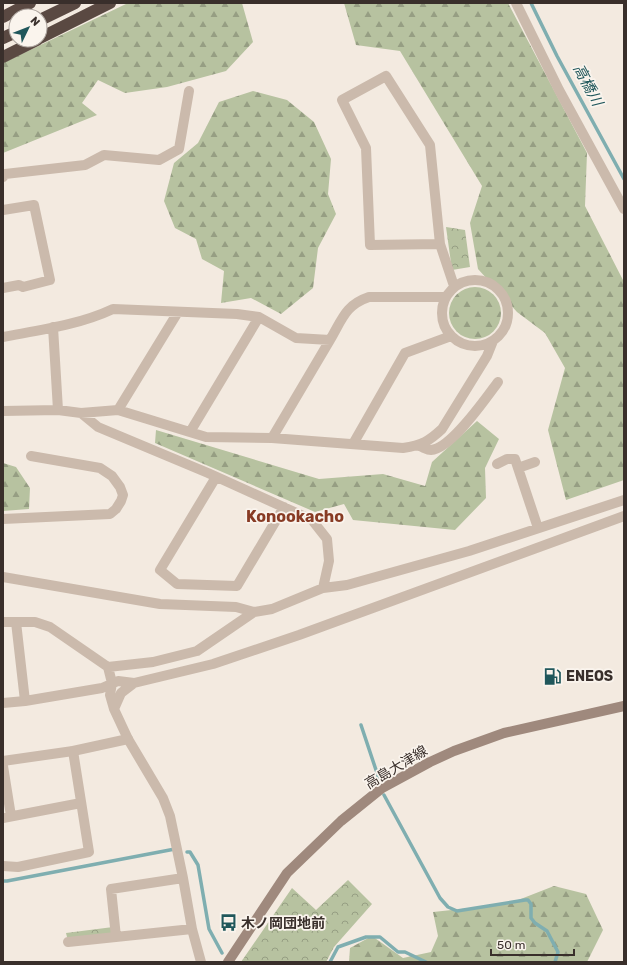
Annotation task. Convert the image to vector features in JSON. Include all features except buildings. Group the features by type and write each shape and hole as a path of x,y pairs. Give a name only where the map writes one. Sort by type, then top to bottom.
{"highway":[{"path":"3,17 30,3"},
{"path":"48,16 75,3"},
{"path":"48,34 110,3"},
{"path":"3,57 21,48"}],"main road":[{"name":"高島大津線","path":"228,962 287,873 341,821 382,788 454,750 504,733 624,706"}],"street":[{"path":"516,3 559,90 624,209"},
{"path":"440,244 370,245 366,148 342,100 386,76 430,145 440,244 454,286"},
{"path":"3,177 5,174 85,165 104,155 159,160 178,149 189,91"},
{"path":"3,210 34,205 50,280 23,287 20,285 3,288"},
{"path":"3,411 58,410 81,413 118,410 206,437 272,438 403,448 419,446 433,438 442,429 487,356 493,342 503,332 508,320 508,306 503,293 493,284 480,279 466,280 454,286 445,297 442,318 451,336 463,345 479,346 493,342"},
{"path":"272,438 347,311 358,301 369,297 445,297"},
{"path":"3,337 53,328 97,317 113,309 237,314 259,317 296,338 330,340"},
{"path":"118,410 178,312"},
{"path":"190,432 259,317"},
{"path":"53,328 58,410"},
{"path":"353,444 405,353 451,336"},
{"path":"419,446 430,450 440,447 459,432 498,382"},
{"path":"81,413 98,427 312,520 327,539 329,561 323,588"},
{"path":"3,519 110,514 116,509 121,501 123,495 120,487 112,476 100,468 31,456"},
{"path":"497,464 507,459 515,458 538,528"},
{"path":"518,468 535,462"},
{"path":"216,477 160,570 177,584 237,586 284,507"},
{"path":"3,577 160,604 236,608 254,612 272,609 323,588 347,585 461,553 624,500"},
{"path":"3,703 25,701 102,688 118,681 134,683 213,664 299,636 624,516"},
{"path":"3,622 35,622 50,627 108,667 153,662 197,651 254,612"},
{"path":"16,622 25,701"},
{"path":"108,667 112,683 110,695 114,708 128,739 163,798 170,816 192,929 201,962"},
{"path":"114,708 121,693 134,683"},
{"path":"3,761 73,751 128,739"},
{"path":"3,866 18,867 89,852 73,751"},
{"path":"3,766 7,817 81,803"},
{"path":"116,937 111,889 183,878"},
{"path":"68,942 192,929"}],"green space":[{"path":"128,3 242,3 253,42 226,71 167,87 125,93 98,80 82,103 97,115 3,153 3,63 34,48 48,48 48,41"},
{"path":"344,3 508,3 587,153 585,206 624,282 624,480 566,500 548,430 565,368 545,333 517,312 478,269 470,223 482,186 400,51 356,45"},
{"path":"253,91 287,100 314,122 331,159 328,194 336,214 318,248 313,288 281,314 251,298 221,303 224,271 202,259 196,239 175,228 164,201 174,163 198,143 219,102"},
{"path":"446,227 465,230 470,267 452,270"},
{"path":"470,287 480,287 494,294 501,308 501,318 494,332 480,339 470,339 460,335 453,328 449,318 449,308 453,298 460,291"},
{"path":"477,421 499,439 485,468 486,498 455,530 353,520 344,504 315,512 155,443 156,430 319,479 383,474 425,486 432,462"},
{"path":"3,463 16,467 30,488 29,509 3,511"},
{"path":"348,880 372,904 334,947 326,962 241,962 292,888 316,910"},
{"path":"554,886 586,894 603,930 587,962 349,962 350,948 372,936 403,958 431,952 438,936 433,912 508,904"},
{"path":"113,927 115,935 68,941 66,933"}],"waterway":[{"name":"高橋川","path":"531,3 557,56 624,179"},
{"path":"361,725 379,779"},
{"path":"384,795 440,898 448,907 457,911 528,900 531,904 531,918 535,923 547,931 558,952 555,962"},
{"path":"3,881 175,849"},
{"path":"187,852 190,852 198,865 209,929 222,953"},
{"path":"330,962 338,947 366,937 380,937 398,952 405,952 426,962"}],"place":[{"name":"ENEOS","path":"553,676"},
{"name":"木ノ岡団地前","path":"228,923"}],"district":[{"name":"Konookacho","path":"295,516"}]}
